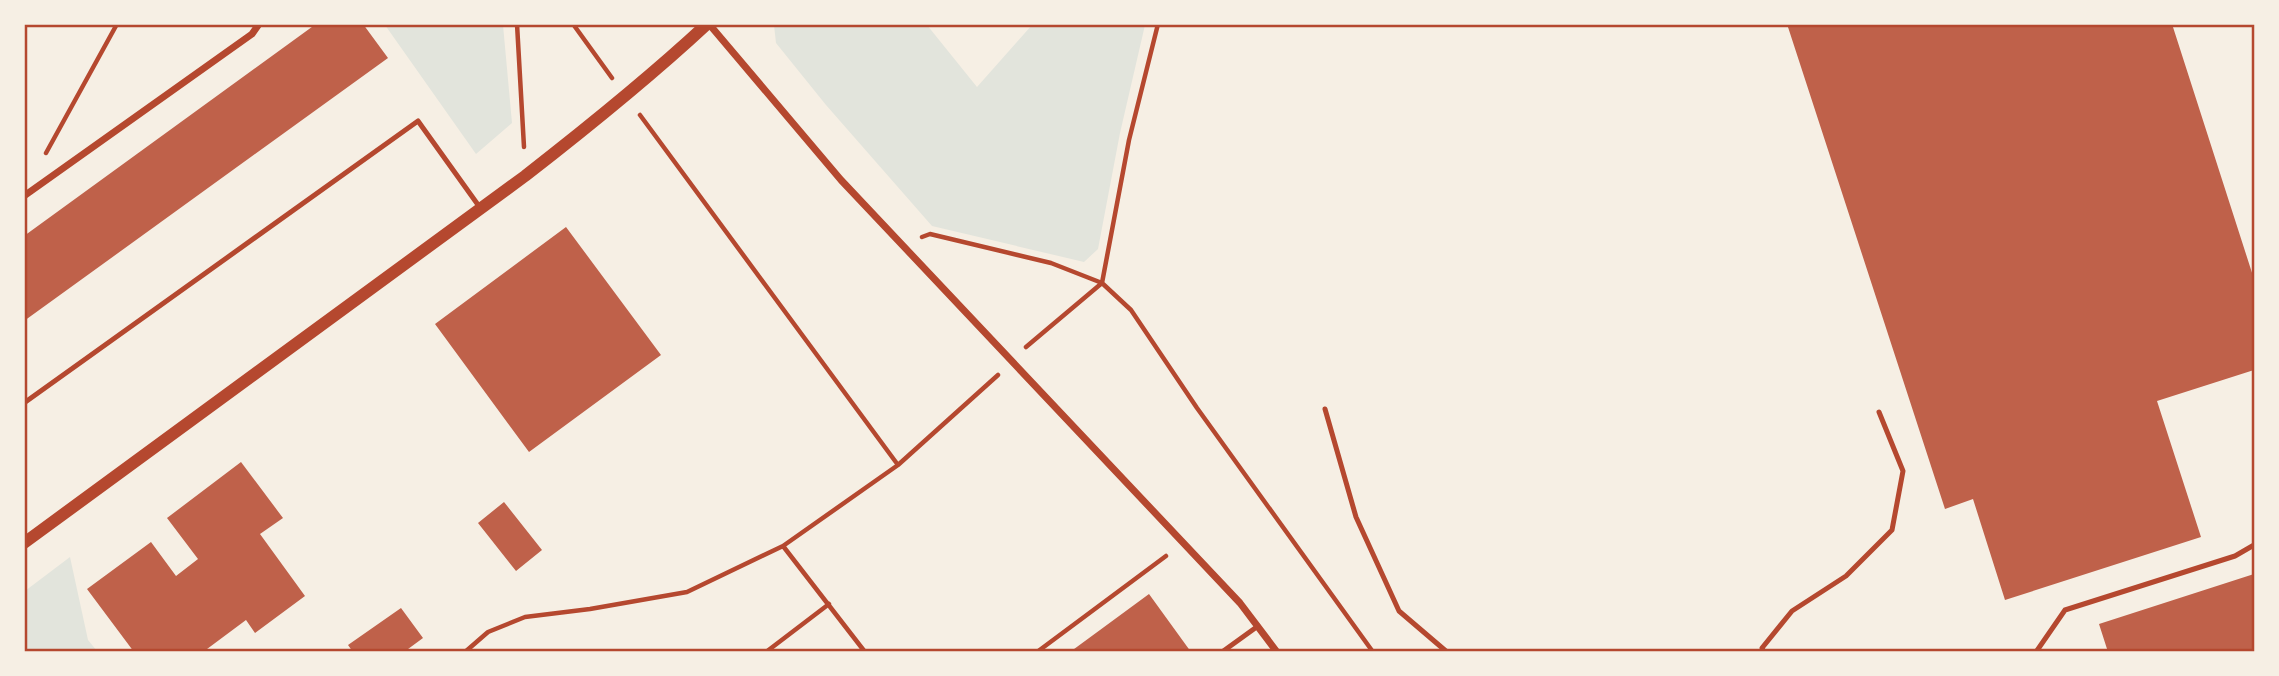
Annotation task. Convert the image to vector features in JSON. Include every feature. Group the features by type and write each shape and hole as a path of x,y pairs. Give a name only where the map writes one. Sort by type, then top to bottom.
{"street":[{"path":"24,197 253,34 259,24"},
{"path":"24,543 525,176 606,114 708,24 841,180 1240,603 1277,652"}],"lane":[{"path":"24,403 418,121 481,209"},
{"path":"1325,409 1356,517 1399,611 1447,652"},
{"path":"1755,652 1763,650 1792,611 1846,576 1892,530 1903,471 1879,412"},
{"path":"2036,652 2065,610 2235,556 2255,545"},
{"path":"1222,652 1258,626"}],"path":[{"path":"44,156 117,24"},
{"path":"517,24 525,176"},
{"path":"573,24 617,85"},
{"path":"1025,348 1102,283 1129,140 1158,24"},
{"path":"632,105 898,465"},
{"path":"899,243 930,234 1051,263 1102,283 1131,310 1197,408 1373,652"},
{"path":"465,652 488,632 525,617 687,593 783,546 898,465 1007,366"},
{"path":"1037,652 1184,543"},
{"path":"783,546 865,652"},
{"path":"766,652 829,604"}],"shaded area":[{"path":"385,25 503,25 512,123 476,154"},
{"path":"774,25 927,25 977,87 1032,25 1145,25 1120,133 1098,249 1084,262 932,226 826,105 776,43"},
{"path":"70,557 88,640 97,651 25,651 25,591"}],"building":[{"path":"316,24 363,24 388,58 24,321 24,236"},
{"path":"1787,24 2172,24 2254,279 2254,370 2157,401 2201,537 2005,600 1973,499 1945,509"},
{"path":"566,227 661,355 529,452 435,324"},
{"path":"241,462 283,518 260,534 305,596 255,633 246,620 203,652 134,652 87,589 151,542 176,576 198,559 167,518"},
{"path":"504,502 542,550 516,571 478,523"},
{"path":"2254,574 2254,652 2108,652 2099,624"},
{"path":"1149,594 1191,652 1070,652 1100,630"},
{"path":"401,608 423,638 404,652 353,652 348,645"}]}
